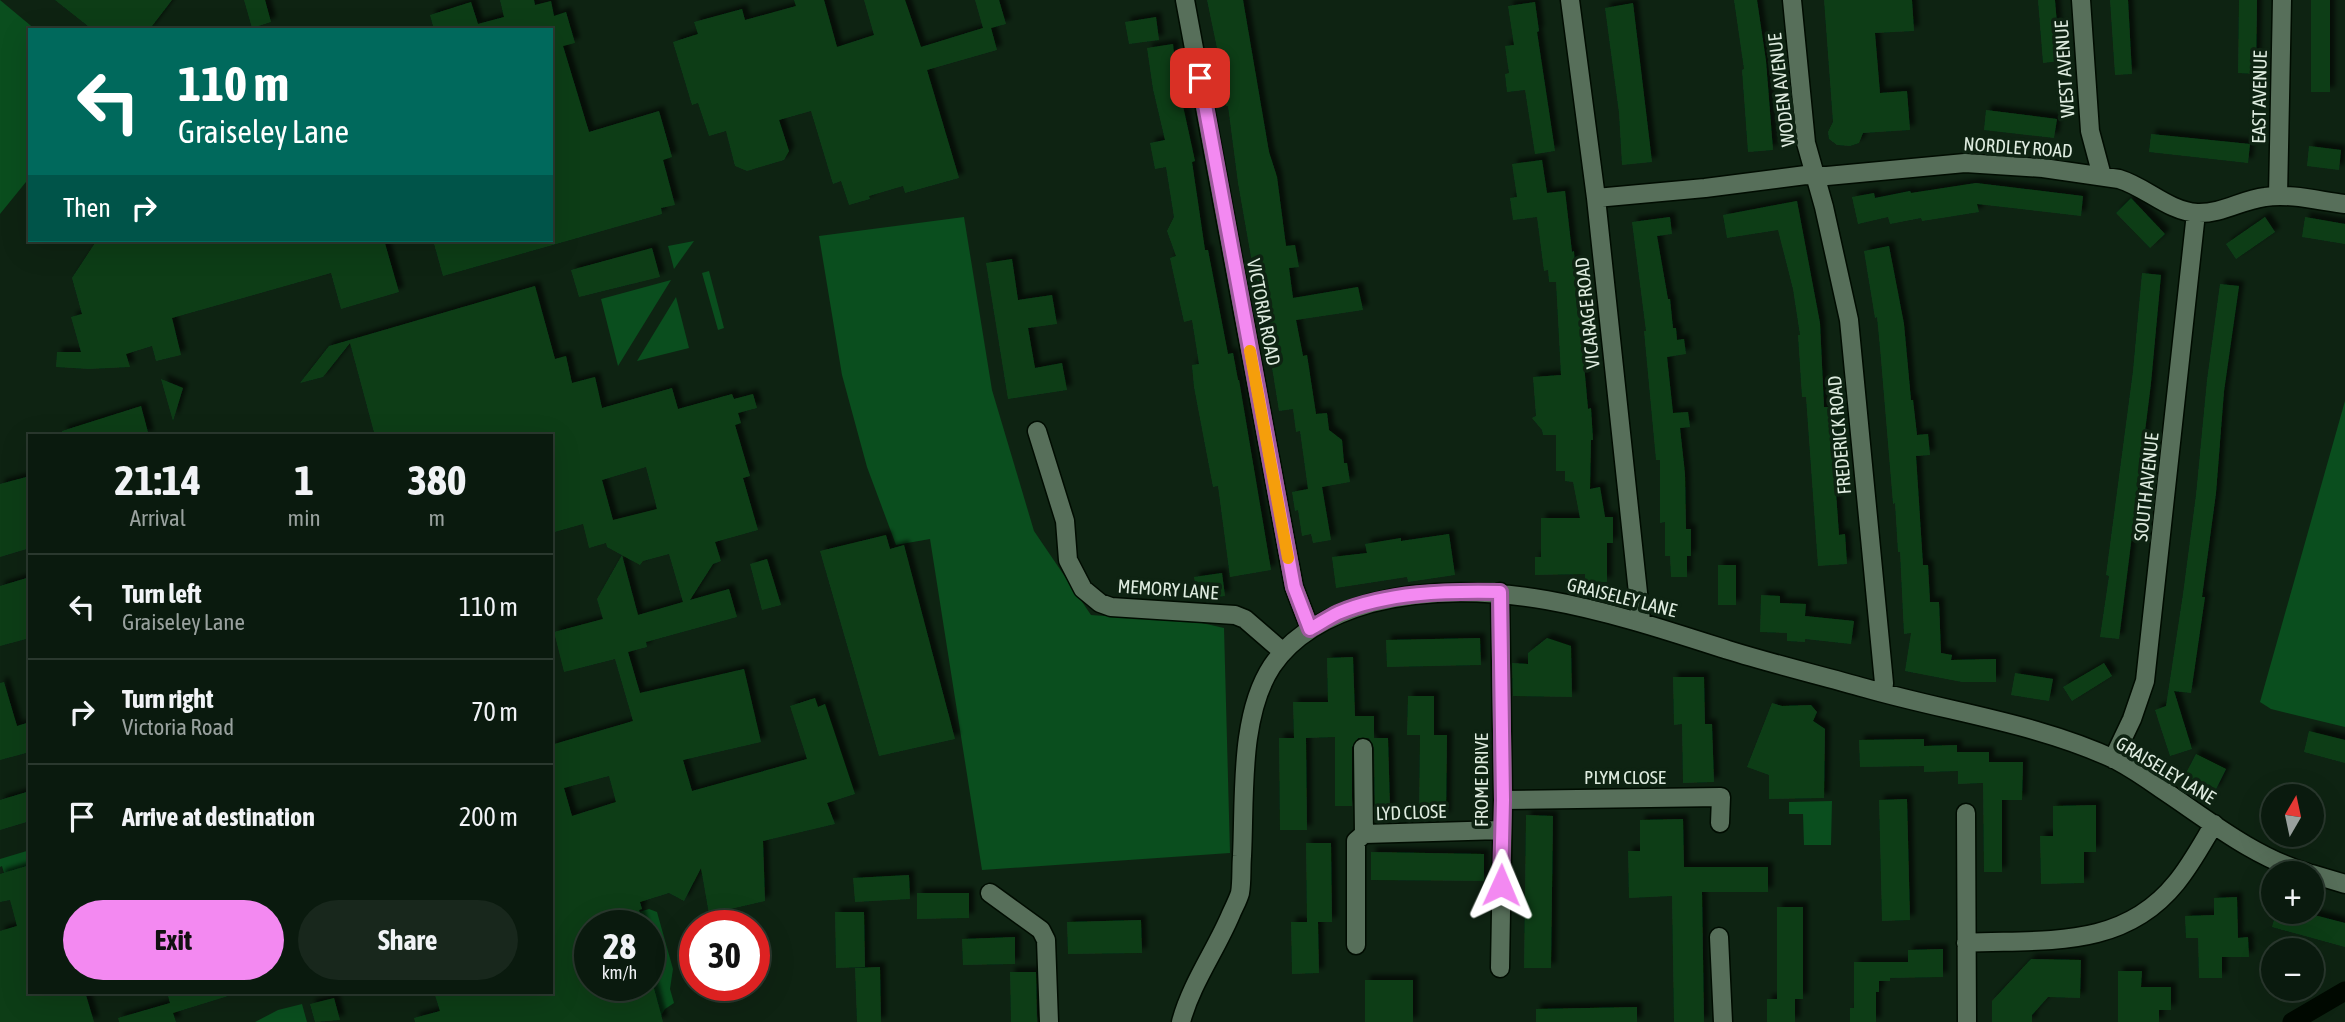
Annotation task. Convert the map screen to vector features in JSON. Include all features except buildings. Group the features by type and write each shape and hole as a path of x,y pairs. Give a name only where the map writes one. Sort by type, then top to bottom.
{"street":[{"name":"VICTORIA ROAD","path":"1185,0 1294,587 1310,629"},
{"name":"VICARAGE ROAD","path":"1570,0 1596,198 1642,621"},
{"name":"WODEN AVENUE","path":"1792,0 1806,143 1816,175"},
{"name":"WEST AVENUE","path":"2081,0 2090,131 2102,176"},
{"name":"EAST AVENUE","path":"2278,196 2283,0"},
{"name":"NORDLEY ROAD","path":"1596,198 1816,175 1979,163 2102,176 2131,183 2179,209 2196,213 2217,212 2263,197 2278,196 2345,204"},
{"name":"FREDERICK ROAD","path":"1816,175 1849,320 1884,683 1882,693"},
{"name":"SOUTH AVENUE","path":"2113,759 2133,719 2145,681 2196,213"},
{"name":"MEMORY LANE","path":"1037,431 1065,521 1068,560 1083,589 1100,604 1111,607 1235,615 1245,619 1283,652"},
{"name":"GRAISELEY LANE","path":"1181,1022 1186,1005 1221,938 1240,894 1249,737 1255,702 1270,668 1283,652 1310,629 1338,613 1379,601 1452,592 1500,592 1569,604 1642,621 1731,650 1882,693 2065,740 2128,766 2274,861"},
{"name":"FROME DRIVE","path":"1500,592 1503,800 1500,968"},
{"name":"LYD CLOSE","path":"1363,748 1364,834"},
{"name":"PLYM CLOSE","path":"1503,800 1721,797 1720,823"},
{"path":"1966,813 1967,1022"},
{"path":"1966,943 2083,938 2127,924 2144,914 2176,884 2214,824"},
{"name":"LYD CLOSE","path":"1356,945 1356,841 1364,834 1502,830"},
{"name":"GRAISELEY LANE","path":"2324,878 2345,884"},
{"path":"990,893 1041,930 1046,940 1049,1022"},
{"path":"1719,937 1723,1022"}],"green space":[{"path":"0,0 34,28 28,28 28,179 0,214"},
{"path":"964,217 992,390 1034,531 1091,615 1202,623 1224,628 1230,853 982,870 930,539 896,545 867,467 842,375 819,236"},
{"path":"694,241 674,269 668,246"},
{"path":"709,271 724,328 718,330 702,273"},
{"path":"671,280 618,366 601,299"},
{"path":"676,297 689,348 637,361"},
{"path":"2345,401 2345,727 2271,709 2260,702"},
{"path":"1832,801 1831,845 1804,845 1803,814 1789,814 1789,802"},
{"path":"28,851 28,866 4,873 2,866 0,867 0,859"},
{"path":"665,940 673,969 670,989 674,1003 665,1009 661,1016 657,1001 665,1001"},
{"path":"302,1004 307,1022 255,1022 278,1010"}],"waterway":[{"path":"2292,1022 2345,991"}],"slow traffic":[{"path":"1250,351 1288,558"}],"route":[{"path":"1200,78 1294,587 1310,629 1338,613 1379,601 1452,592 1500,592 1503,800 1501,885"}]}
